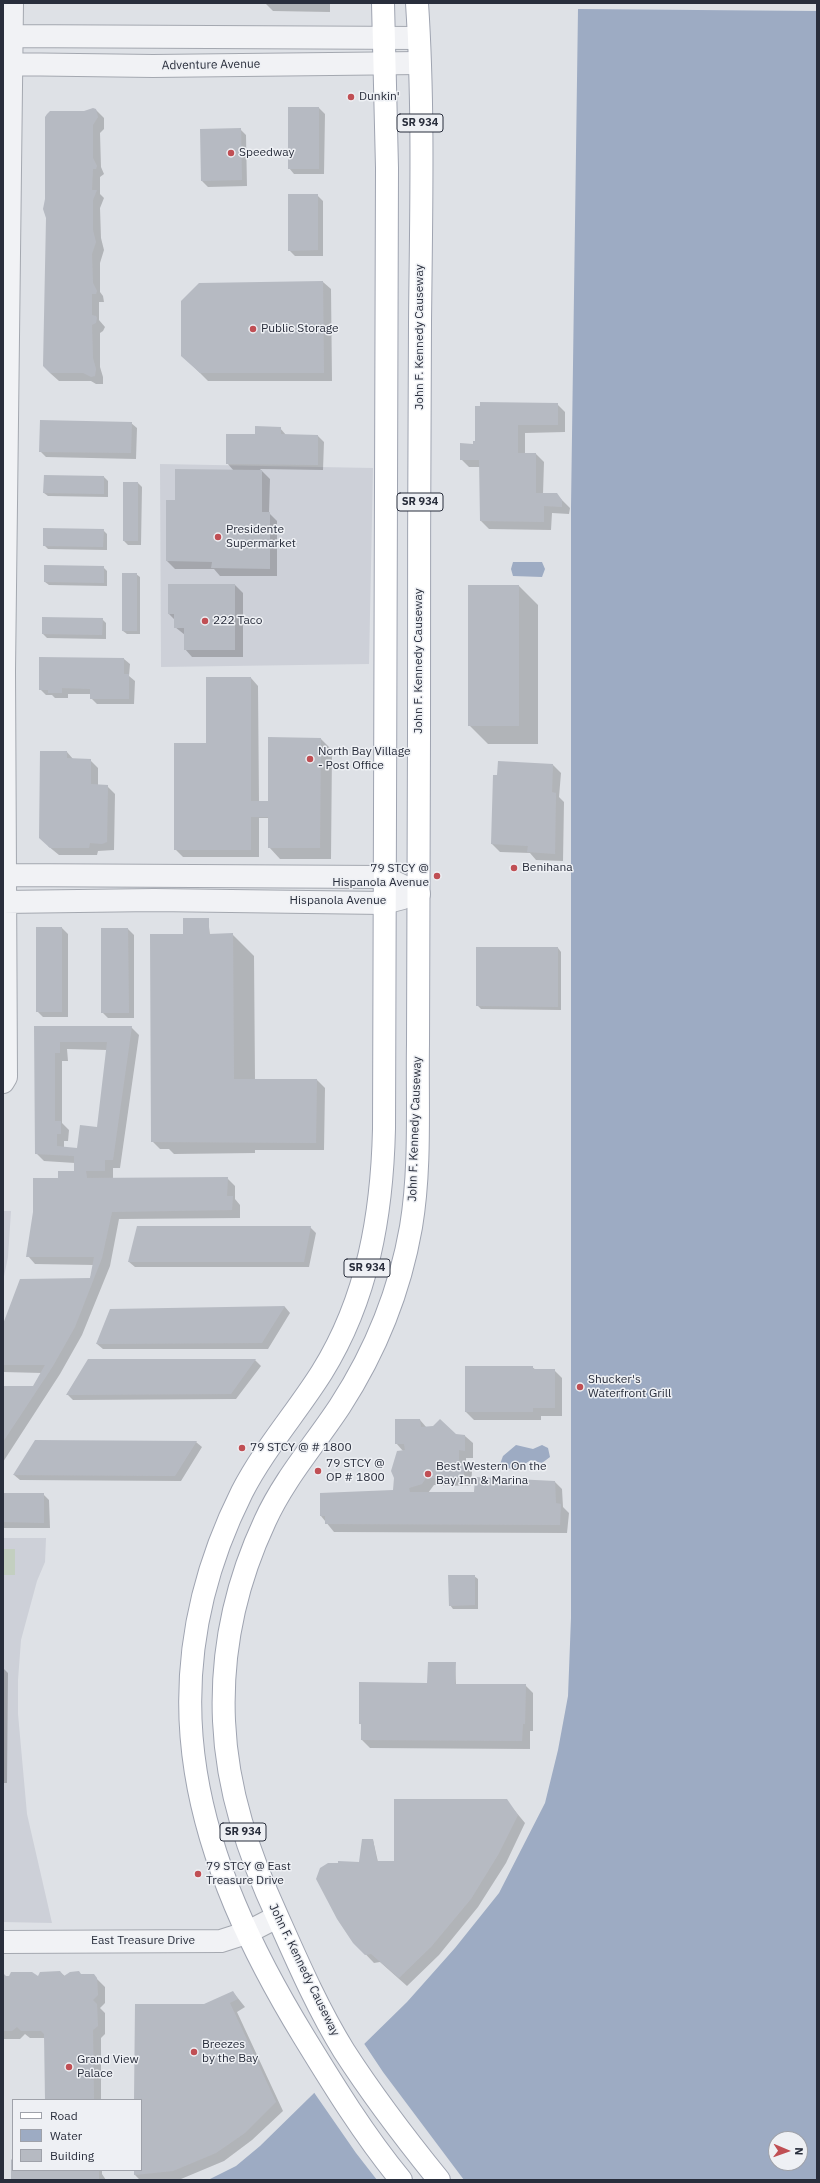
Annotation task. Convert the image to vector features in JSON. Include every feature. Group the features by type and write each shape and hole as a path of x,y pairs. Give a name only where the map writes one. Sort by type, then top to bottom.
{"main road":[{"name":"SR 934","path":"383,3 385,62 386,281 382,1190 377,1223 362,1284 350,1317 324,1368 266,1452 244,1489 231,1516 203,1597 192,1662 190,1722 192,1749 201,1805 219,1866 246,1933 262,1965 321,2066 358,2123 401,2180"},
{"name":"John F. Kennedy Causeway","path":"417,3 421,281 419,894 417,1160 413,1208 405,1256 384,1320 370,1354 356,1381 293,1473 265,1521 244,1577 235,1606 225,1663 224,1715 231,1784 245,1837 277,1918 303,1973 341,2046 377,2100 438,2180"},
{"path":"386,281 421,281"},
{"path":"385,659 419,662"},
{"path":"383,1160 417,1160"},
{"path":"192,1662 225,1663"}],"street":[{"path":"3,1082 6,1077 4,671 7,36 12,3"},
{"path":"7,36 167,38 418,38"},
{"name":"Adventure Avenue","path":"7,64 153,66 385,62 419,63"},
{"name":"Hispanola Avenue","path":"4,874 384,877 419,894"},
{"path":"246,875 246,901"},
{"name":"Hispanola Avenue","path":"4,902 246,901 384,903 419,894"},
{"name":"East Treasure Drive","path":"3,1942 211,1942 221,1941 246,1933 277,1918"}],"shaded area":[{"path":"160,464 373,468 369,664 161,667"},
{"path":"3,1211 11,1211 8,1257 3,1281"},
{"path":"3,1538 46,1538 45,1562 37,1581 21,1640 18,1680 18,1714 27,1814 52,1923 3,1922"}],"green space":[{"path":"3,1549 15,1549 15,1575 3,1575"}],"water":[{"path":"578,9 817,11 817,2180 208,2180 236,2166 260,2146 407,2002 455,1948 499,1893 545,1803 558,1750 568,1696 571,1618 571,507"},
{"path":"513,562 542,562 545,569 542,577 513,576 511,569"},
{"path":"516,1445 533,1449 542,1445 548,1448 550,1457 542,1463 531,1460 520,1467 506,1469 500,1464 503,1456"}],"pier":[{"path":"363,2042 383,2072 464,2180 377,2180 356,2153 313,2091"}],"building":[{"path":"288,107 319,107 319,169 288,169"},
{"path":"93,108 96,109 98,117 93,125 93,158 97,166 96,169 93,169 92,190 97,190 93,200 93,230 96,242 92,254 93,283 97,291 96,294 92,294 92,315 96,316 97,318 96,323 92,325 93,358 96,369 95,376 91,377 83,373 50,373 43,366 46,218 43,209 45,199 45,117 50,111 84,111"},
{"path":"241,128 242,180 201,181 200,129"},
{"path":"288,194 318,194 318,250 288,251"},
{"name":"Public Storage","path":"323,281 324,373 200,373 181,356 181,301 199,283"},
{"path":"480,402 558,403 558,425 518,425 518,453 536,453 536,493 557,493 562,500 562,507 544,506 544,522 480,521 479,460 460,460 460,443 473,444 473,441 475,441 475,406 480,406"},
{"path":"40,420 132,422 131,453 39,452"},
{"path":"255,426 281,427 281,434 318,435 318,465 226,464 226,434 255,434"},
{"name":"Presidente Supermarket","path":"175,469 262,470 262,512 270,512 270,569 211,568 212,562 166,561 166,500 175,500"},
{"path":"44,475 104,476 104,494 43,493"},
{"path":"123,482 138,482 138,541 123,541"},
{"path":"43,528 104,529 103,547 43,546"},
{"path":"44,565 104,566 104,583 44,582"},
{"path":"122,573 137,573 137,631 122,631"},
{"name":"222 Taco","path":"168,584 235,584 235,650 184,650 184,628 174,628 174,614 168,614"},
{"path":"468,585 519,585 519,726 468,726"},
{"path":"42,617 103,618 102,635 42,634"},
{"path":"39,657 124,658 124,674 129,674 129,699 90,699 90,689 62,688 62,693 48,693 48,690 39,690"},
{"path":"206,677 251,677 251,801 268,801 268,737 321,738 320,848 268,848 268,817 251,817 251,850 174,850 174,743 206,743"},
{"path":"40,751 67,751 67,758 91,759 91,784 108,785 107,842 102,844 90,843 89,848 50,848 39,838"},
{"path":"498,761 553,764 552,792 556,793 555,854 527,852 528,846 491,844 493,775 497,775"},
{"path":"183,918 209,918 209,934 233,933 234,1079 317,1079 316,1143 151,1142 150,934 183,934"},
{"path":"36,927 62,927 62,1012 36,1012"},
{"path":"101,928 128,928 129,1013 101,1013"},
{"path":"476,947 558,947 558,1007 476,1006"},
{"path":"34,1026 132,1026 113,1160 105,1160 105,1171 86,1171 87,1178 228,1177 227,1196 233,1196 232,1210 112,1212 102,1258 75,1327 53,1366 3,1442 3,1386 33,1386 45,1365 3,1365 3,1324 20,1279 90,1278 94,1257 26,1257 33,1212 33,1178 58,1178 58,1171 74,1171 74,1156 35,1154","holes":["60,1042 107,1042 97,1127 80,1125 77,1148 57,1146 57,1134 61,1134 61,1121 55,1121 55,1053 60,1053"]},
{"path":"137,1226 311,1226 304,1262 128,1262"},
{"path":"285,1306 262,1343 96,1344 110,1309"},
{"path":"88,1359 256,1359 231,1394 66,1395"},
{"path":"465,1366 533,1366 533,1369 555,1369 555,1408 533,1408 533,1412 465,1412"},
{"name":"Best Western On the Bay Inn & Marina","path":"395,1419 420,1419 421,1427 433,1426 440,1419 456,1434 465,1435 465,1451 459,1450 459,1462 464,1463 464,1478 426,1478 422,1484 409,1488 410,1492 474,1492 475,1477 555,1481 556,1503 561,1504 560,1525 325,1524 325,1516 320,1516 320,1493 393,1490 394,1478 391,1471 397,1451 405,1450 404,1444 395,1444"},
{"path":"35,1440 197,1441 175,1476 13,1475"},
{"path":"3,1493 44,1493 44,1523 3,1522"},
{"path":"448,1575 475,1575 475,1605 449,1606"},
{"path":"428,1662 456,1662 455,1684 526,1684 525,1724 523,1724 522,1741 361,1740 361,1724 359,1724 359,1682 427,1683"},
{"path":"394,1799 507,1799 518,1815 498,1855 471,1899 431,1947 399,1978 371,1954 365,1955 353,1943 337,1919 316,1879 320,1868 328,1863 338,1863 338,1861 359,1862 362,1839 373,1839 377,1861 394,1861"},
{"name":"Grand View Palace","path":"60,1971 64,1976 70,1972 79,1971 81,1974 94,1974 97,1978 98,1995 93,2000 97,2004 98,2026 93,2030 94,2099 45,2099 44,2034 41,2031 21,2031 17,2027 12,2031 3,2031 3,1973 6,1976 9,1976 11,1972 32,1972 38,1976 40,1972"},
{"name":"Breezes by the Bay","path":"233,1991 238,1999 230,2003 276,2102 245,2133 216,2153 173,2171 134,2175 134,2171 142,2171 142,2099 134,2099 135,2004 204,2004"},
{"path":"12,2159 12,2171 99,2171 99,2180 11,2180"}],"place":[{"name":"Dunkin'","path":"351,97"},
{"name":"Speedway","path":"231,153"},
{"name":"Public Storage","path":"253,329"},
{"name":"Presidente Supermarket","path":"218,537"},
{"name":"222 Taco","path":"205,621"},
{"name":"North Bay Village - Post Office","path":"310,759"},
{"name":"Benihana","path":"514,868"},
{"name":"79 STCY @ Hispanola Avenue","path":"437,876"},
{"name":"Shucker's Waterfront Grill","path":"580,1387"},
{"name":"79 STCY @ # 1800","path":"242,1448"},
{"name":"79 STCY @ OP # 1800","path":"318,1471"},
{"name":"Best Western On the Bay Inn & Marina","path":"428,1474"},
{"name":"79 STCY @ East Treasure Drive","path":"198,1874"},
{"name":"Breezes by the Bay","path":"194,2052"},
{"name":"Grand View Palace","path":"69,2067"}]}
